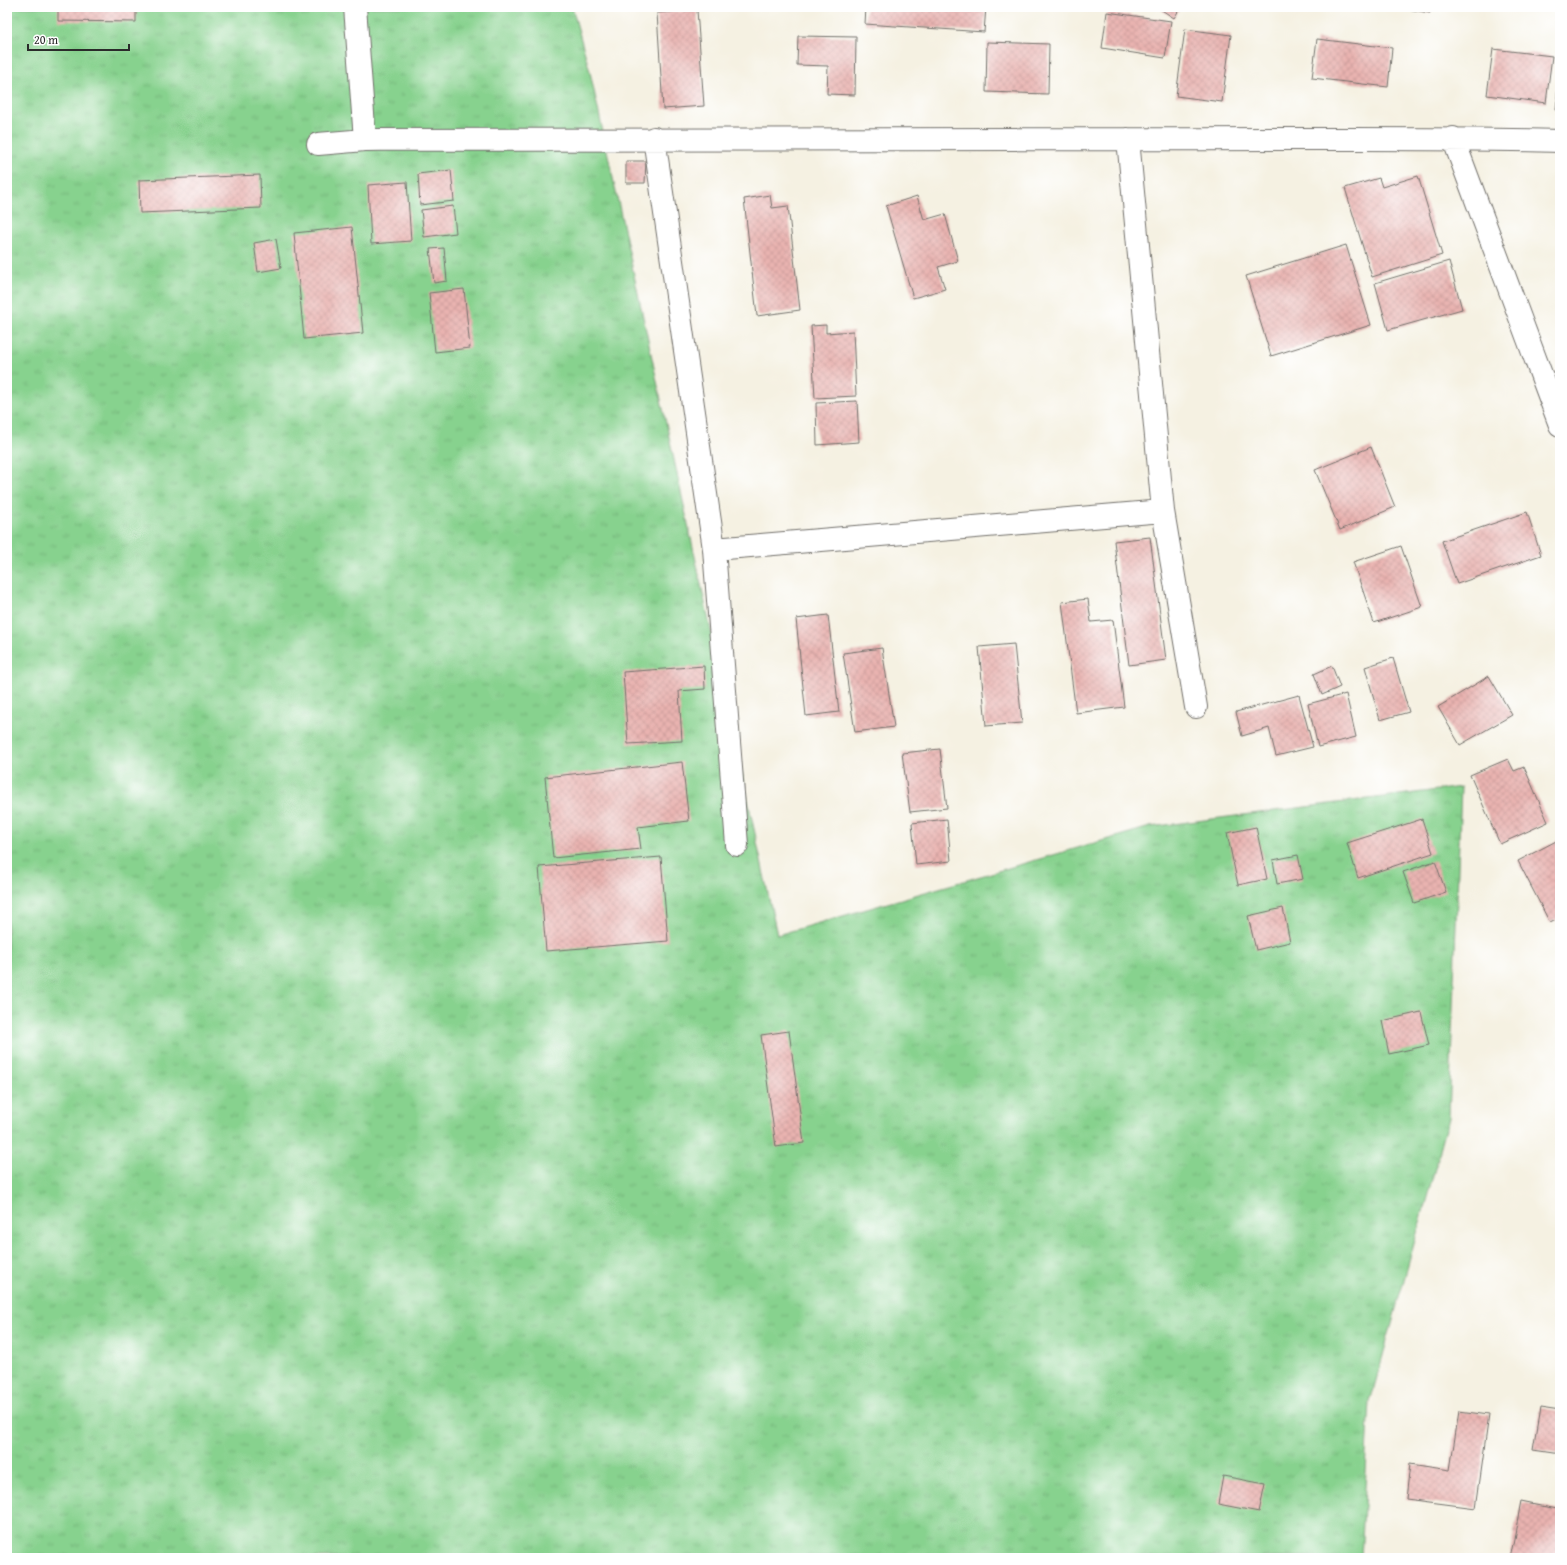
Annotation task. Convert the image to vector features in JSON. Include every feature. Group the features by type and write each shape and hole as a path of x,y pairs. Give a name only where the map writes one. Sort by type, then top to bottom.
{"street":[{"path":"355,7 365,140"},
{"path":"654,138 714,549 736,845"},
{"path":"318,144 365,140 654,138 1453,138 1560,141"},
{"path":"1453,138 1560,425"},
{"path":"1128,139 1163,511 1196,707"},
{"path":"714,549 1163,511"}],"green space":[{"path":"7,7 572,7 590,72 777,935 1150,827 1461,787 1449,1118 1370,1402 1361,1558 7,1558"}],"building":[{"path":"58,7 136,7 136,22 58,21"},
{"path":"866,7 986,7 984,32 865,24"},
{"path":"1157,7 1181,7 1174,18"},
{"path":"1396,7 1431,7 1430,13"},
{"path":"697,10 704,106 663,109 657,13"},
{"path":"1107,12 1171,21 1165,58 1102,48"},
{"path":"1185,29 1231,35 1222,102 1176,96"},
{"path":"798,36 856,37 855,95 827,94 828,66 797,65"},
{"path":"1317,39 1392,48 1388,87 1312,78"},
{"path":"987,42 1049,44 1048,94 986,92"},
{"path":"1493,49 1552,56 1546,103 1487,95"},
{"path":"1560,68 1560,112 1556,111"},
{"path":"626,161 646,161 645,183 626,183"},
{"path":"451,170 454,201 420,205 418,174"},
{"path":"260,175 261,208 140,213 139,180"},
{"path":"1418,176 1442,255 1372,277 1345,188 1379,178 1382,187"},
{"path":"407,182 411,241 371,244 368,185"},
{"path":"770,195 772,208 788,206 800,310 757,316 744,199"},
{"path":"917,196 924,220 945,214 958,261 938,267 945,289 913,298 886,206"},
{"path":"453,206 456,233 424,237 421,210"},
{"path":"352,227 363,333 304,339 294,233"},
{"path":"276,239 281,268 258,272 254,243"},
{"path":"1346,245 1371,325 1271,356 1246,276"},
{"path":"444,248 447,281 434,283 430,249"},
{"path":"1449,261 1462,309 1388,330 1375,283"},
{"path":"464,289 470,348 435,352 429,293"},
{"path":"826,325 826,333 853,331 856,396 815,398 811,326"},
{"path":"857,401 859,442 817,445 816,403"},
{"path":"1371,447 1395,507 1340,530 1315,470"},
{"path":"1527,512 1541,555 1457,584 1442,541"},
{"path":"1150,537 1166,660 1129,665 1114,541"},
{"path":"1401,546 1422,607 1374,623 1353,562"},
{"path":"1088,599 1091,622 1113,620 1124,707 1076,713 1062,602"},
{"path":"828,615 839,712 806,716 796,619"},
{"path":"1014,644 1022,723 986,726 979,647"},
{"path":"882,648 894,727 855,732 843,653"},
{"path":"1393,658 1409,712 1380,720 1365,667"},
{"path":"704,666 705,689 679,691 682,741 628,744 623,672"},
{"path":"1332,666 1340,687 1322,695 1314,674"},
{"path":"1489,676 1512,715 1460,745 1438,707"},
{"path":"1346,694 1356,737 1318,747 1308,704"},
{"path":"1299,695 1313,747 1276,756 1269,728 1242,736 1236,712"},
{"path":"940,749 947,808 910,812 902,753"},
{"path":"1508,759 1514,771 1524,767 1548,822 1500,844 1470,775"},
{"path":"682,762 689,821 638,827 641,849 553,858 545,777"},
{"path":"947,819 951,861 916,865 912,823"},
{"path":"1422,819 1433,853 1358,878 1347,843"},
{"path":"1256,827 1267,879 1238,885 1227,833"},
{"path":"1560,839 1560,918 1550,923 1518,861"},
{"path":"1298,855 1303,879 1277,884 1273,860"},
{"path":"661,857 668,941 546,951 539,867"},
{"path":"1435,861 1446,892 1414,903 1403,872"},
{"path":"1283,908 1290,942 1256,950 1248,916"},
{"path":"1421,1012 1429,1045 1389,1054 1382,1021"},
{"path":"789,1031 804,1143 776,1147 761,1035"},
{"path":"1540,1407 1560,1410 1560,1453 1533,1449"},
{"path":"1459,1411 1489,1415 1476,1508 1406,1499 1410,1464 1450,1470"},
{"path":"1223,1476 1265,1484 1259,1512 1218,1504"},
{"path":"1521,1502 1560,1510 1560,1557 1545,1554 1544,1558 1510,1558"}]}
